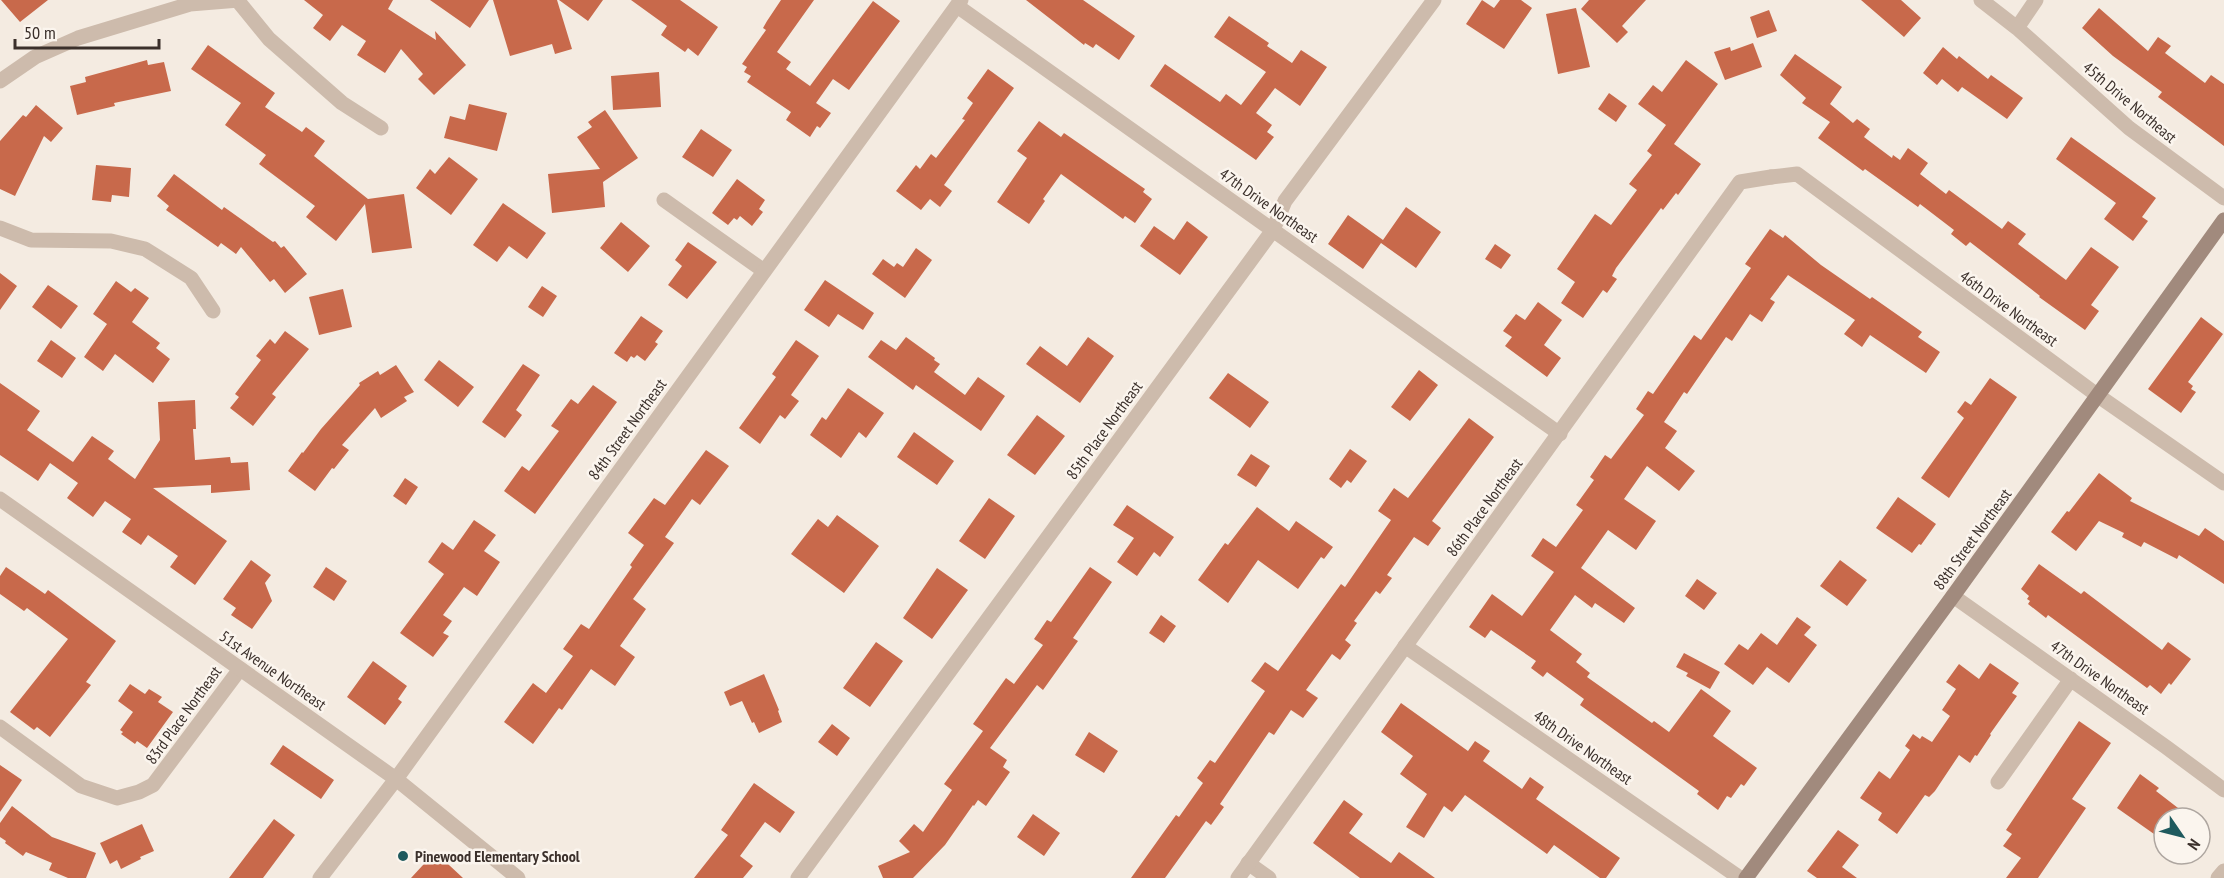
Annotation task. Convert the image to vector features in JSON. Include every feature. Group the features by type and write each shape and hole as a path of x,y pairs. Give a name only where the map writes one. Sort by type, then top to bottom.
{"main road":[{"name":"88th Street Northeast","path":"1746,878 2224,220"}],"street":[{"name":"85th Place Northeast","path":"798,878 1273,230 1285,201 1434,0"},
{"name":"45th Drive Northeast","path":"1981,0 2017,28 2129,128 2224,198"},
{"path":"2017,28 2036,0"},
{"path":"0,81 35,57 78,38 189,2 238,1 269,39 342,103 381,128"},
{"name":"47th Drive Northeast","path":"959,3 1560,434"},
{"name":"84th Street Northeast","path":"320,878 396,779 959,3"},
{"name":"46th Drive Northeast","path":"1771,177 1797,174 2097,395 2224,483"},
{"name":"86th Place Northeast","path":"1238,878 1740,182 1771,177"},
{"path":"664,200 764,271"},
{"path":"0,228 31,240 111,240 144,249 191,278 213,311"},
{"name":"51st Avenue Northeast","path":"0,500 396,779 518,878"},
{"name":"47th Drive Northeast","path":"1953,596 2224,790"},
{"name":"48th Drive Northeast","path":"1405,646 1740,878"},
{"name":"83rd Place Northeast","path":"0,727 81,786 117,798 139,792 153,785 240,669"},
{"path":"1998,782 2071,679"},
{"path":"1248,863 1269,878"},
{"path":"2218,878 2224,871"}],"building":[{"path":"1,0 48,0 20,22"},
{"path":"304,0 393,0 388,9 436,40 435,31 466,65 434,95 418,79 423,74 401,49 385,73 357,55 366,41 342,25 330,41 313,28 323,15"},
{"path":"430,0 489,0 470,28"},
{"path":"493,0 557,0 572,49 555,54 552,44 510,56"},
{"path":"559,0 603,0 588,21"},
{"path":"631,0 680,0 718,27 698,56 688,48 685,52 661,35 667,26"},
{"path":"781,0 814,0 777,52 791,62 786,69 810,86 873,1 900,21 849,90 833,79 816,103 831,113 820,128 817,126 810,137 786,120 791,112 747,82 751,76 744,72 747,67 742,64 766,30 763,28"},
{"path":"1026,0 1083,0 1135,36 1119,60 1096,44 1093,48 1085,43 1084,45"},
{"path":"1482,0 1494,8 1500,0 1521,0 1532,8 1504,49 1466,24"},
{"path":"1589,0 1646,0 1622,26 1628,32 1617,43 1581,9"},
{"path":"1861,0 1901,0 1921,18 1904,37"},
{"path":"1576,8 1590,67 1558,74 1546,14"},
{"path":"2099,8 2148,51 2158,37 2171,46 2165,53 2205,83 2211,75 2224,84 2224,146 2158,97 2162,92 2113,56 2082,28"},
{"path":"1769,10 1777,31 1757,38 1750,17"},
{"path":"1229,16 1269,43 1267,46 1292,63 1301,50 1327,67 1300,106 1275,88 1256,113 1272,125 1267,132 1274,137 1256,160 1150,86 1165,64 1220,102 1226,94 1241,105 1266,72 1214,37"},
{"path":"1753,43 1762,67 1725,80 1714,52 1730,47 1731,51"},
{"path":"208,45 275,93 265,107 302,132 306,127 325,141 314,156 368,199 404,194 412,248 372,253 365,204 336,241 306,217 315,206 259,164 266,155 225,125 241,103 191,69"},
{"path":"1943,47 1957,59 1959,56 1988,79 1991,75 2023,98 2007,119 1962,87 1958,92 1942,79 1937,85 1923,73"},
{"path":"1795,54 1842,87 1830,104 1853,123 1857,119 1870,129 1864,137 1892,158 1893,155 1900,160 1908,148 1928,163 1920,174 1946,194 1949,190 2002,229 2008,221 2026,234 2018,244 2066,280 2091,247 2119,267 2091,305 2099,311 2085,330 1970,242 1966,246 1951,234 1954,230 1920,204 1918,207 1818,138 1830,122 1802,103 1806,98 1780,75"},
{"path":"147,60 148,65 164,62 171,91 114,103 115,106 77,115 70,86 86,82 85,77"},
{"path":"1686,60 1718,84 1674,144 1701,164 1678,195 1676,193 1663,210 1661,208 1616,268 1612,276 1617,279 1607,293 1603,290 1583,318 1561,303 1575,282 1557,269 1595,214 1611,225 1637,190 1629,184 1652,155 1647,151 1666,125 1638,104 1653,85 1662,92"},
{"path":"988,69 1014,88 944,185 952,191 940,207 930,199 921,210 896,191 916,165 920,169 931,154 936,158 965,120 962,119 973,103 967,98"},
{"path":"659,72 661,107 613,110 611,76"},
{"path":"1609,93 1627,106 1616,122 1598,109"},
{"path":"469,104 507,113 497,151 444,138 450,116 465,120"},
{"path":"36,105 63,128 51,142 44,136 15,196 0,189 0,141 23,115 26,117"},
{"path":"605,110 638,158 603,182 605,207 552,213 548,174 600,169 577,137 592,127 588,122"},
{"path":"1039,121 1061,137 1064,133 1145,189 1143,192 1152,199 1135,223 1125,216 1123,219 1061,174 1029,224 997,202 1027,158 1017,151"},
{"path":"701,129 732,150 713,177 682,157"},
{"path":"2071,137 2156,198 2142,217 2148,221 2133,241 2104,219 2116,203 2056,159"},
{"path":"449,157 478,179 451,215 416,188 430,169 435,174"},
{"path":"96,165 131,168 129,197 112,195 111,202 92,200"},
{"path":"174,174 222,210 224,207 273,242 275,241 281,248 284,246 307,274 285,293 274,279 270,282 241,247 236,254 221,243 218,247 166,210 169,206 157,196"},
{"path":"737,179 765,200 759,209 763,212 752,226 740,216 737,220 734,218 728,225 712,213"},
{"path":"503,203 546,233 527,259 509,246 497,262 473,245"},
{"path":"1406,207 1441,232 1416,268 1381,243 1363,269 1328,244 1348,215 1383,240"},
{"path":"1187,221 1208,237 1180,275 1140,246 1154,226 1174,240"},
{"path":"621,222 650,246 628,272 600,248"},
{"path":"1770,229 1783,238 1785,235 1821,265 1922,332 1918,337 1940,352 1926,373 1870,335 1862,347 1844,334 1855,320 1788,275 1770,299 1775,302 1762,322 1750,314 1732,341 1726,337 1687,394 1684,392 1664,422 1677,431 1665,448 1695,471 1679,491 1647,466 1624,499 1656,521 1636,550 1608,530 1581,568 1635,608 1624,623 1595,603 1592,608 1575,595 1550,630 1582,654 1576,662 1590,673 1587,677 1652,723 1654,721 1669,732 1701,689 1731,711 1713,736 1757,768 1744,786 1741,784 1731,798 1727,796 1718,810 1697,794 1699,791 1580,705 1584,699 1547,672 1543,677 1531,668 1536,661 1491,630 1485,638 1469,627 1492,594 1522,616 1554,572 1531,556 1543,538 1556,547 1583,510 1576,505 1594,480 1590,477 1605,455 1611,459 1644,415 1636,409 1648,391 1653,394 1694,335 1701,340 1751,268 1745,264"},
{"path":"688,242 717,262 687,299 668,285 682,266 675,260"},
{"path":"1495,244 1511,255 1501,269 1485,259"},
{"path":"916,248 932,260 905,298 872,274 883,259 894,267 897,263 903,267"},
{"path":"0,273 17,286 0,310"},
{"path":"825,280 874,313 863,330 838,314 829,327 804,310"},
{"path":"116,281 131,292 135,288 149,298 132,322 160,343 156,348 170,359 153,383 115,354 103,371 84,357 107,324 93,314"},
{"path":"48,285 78,306 61,329 32,307"},
{"path":"542,286 557,296 543,317 528,307"},
{"path":"343,289 352,327 319,335 309,297"},
{"path":"1538,302 1562,320 1544,345 1561,358 1547,377 1505,346 1512,337 1503,331 1516,314 1525,320"},
{"path":"641,316 663,331 655,342 658,344 645,361 637,355 634,358 631,356 627,362 614,353"},
{"path":"2201,317 2223,334 2188,382 2193,386 2191,389 2196,392 2181,413 2148,389"},
{"path":"285,331 309,349 272,394 276,397 253,426 230,408 239,397 235,394 261,360 256,356 270,339 275,344"},
{"path":"906,337 935,358 934,360 940,364 934,372 965,395 978,377 1005,396 981,431 916,385 913,390 868,357 881,340 896,350"},
{"path":"1088,337 1114,356 1080,403 1026,364 1040,346 1067,366"},
{"path":"51,340 76,358 62,378 37,361"},
{"path":"796,340 819,356 791,395 799,401 785,419 780,415 760,444 739,428 776,377 772,374"},
{"path":"439,360 474,387 458,407 424,380"},
{"path":"523,364 540,375 516,410 522,415 505,438 482,422"},
{"path":"396,365 414,392 404,397 407,401 381,418 375,408 342,445 349,450 315,491 288,471 360,385 359,383 378,371 380,375"},
{"path":"1419,370 1438,385 1410,421 1391,407"},
{"path":"1228,373 1269,402 1250,428 1209,398"},
{"path":"1990,378 2017,397 1949,498 1921,478 1964,418 1957,412 1965,401 1971,405"},
{"path":"0,383 40,411 27,430 73,462 92,436 114,451 108,459 135,479 160,440 158,402 195,400 196,429 193,429 195,460 230,457 231,463 248,462 250,490 211,493 211,485 153,488 227,541 195,585 170,567 178,556 148,535 141,545 122,532 131,519 105,501 93,517 67,498 78,483 50,463 38,481 0,455"},
{"path":"593,385 617,402 535,514 504,491 522,466 529,471 559,431 551,426 571,399 578,404"},
{"path":"848,388 884,413 866,438 859,432 841,458 810,435 822,417 826,420"},
{"path":"1037,415 1065,436 1035,475 1007,455"},
{"path":"1469,418 1494,437 1432,521 1441,528 1428,546 1414,537 1387,575 1392,578 1380,594 1376,591 1354,621 1357,623 1345,640 1351,645 1340,660 1332,654 1306,690 1318,698 1303,718 1291,710 1274,735 1269,732 1220,804 1224,807 1211,825 1206,821 1165,878 1131,878 1176,815 1179,817 1203,783 1197,778 1210,760 1215,763 1265,691 1251,681 1265,662 1278,671 1341,584 1345,587 1391,520 1378,511 1394,488 1408,498"},
{"path":"914,432 954,461 937,485 897,457"},
{"path":"1350,449 1367,461 1351,483 1347,480 1341,488 1329,479"},
{"path":"706,450 729,466 700,505 692,499 665,537 674,543 633,599 646,609 620,646 635,657 615,686 591,669 562,710 559,708 533,744 504,722 533,683 546,693 573,656 563,649 581,624 589,629 632,567 630,565 644,545 628,533 654,498 665,505"},
{"path":"1251,454 1270,466 1256,487 1237,475"},
{"path":"2099,473 2132,498 2130,501 2199,536 2205,528 2224,541 2224,584 2179,555 2177,559 2144,542 2141,547 2122,537 2124,533 2099,521 2076,551 2051,532"},
{"path":"405,478 418,487 406,505 393,496"},
{"path":"1898,497 1936,524 1921,545 1919,544 1912,553 1876,528"},
{"path":"989,498 1015,516 985,559 959,541"},
{"path":"1127,505 1174,537 1160,557 1154,552 1137,576 1117,562 1134,538 1113,525"},
{"path":"1257,507 1289,531 1296,521 1333,547 1324,559 1321,557 1298,589 1258,560 1228,603 1198,580 1225,543 1228,545"},
{"path":"837,515 879,546 844,593 791,554 818,519 828,527"},
{"path":"474,520 496,535 484,551 500,562 477,596 464,587 443,615 452,621 443,633 449,636 433,657 400,633 444,574 428,562 442,542 453,550"},
{"path":"251,560 271,575 265,583 272,601 252,629 231,615 236,608 223,599"},
{"path":"1840,560 1867,580 1847,606 1820,586"},
{"path":"2039,564 2081,594 2084,591 2162,650 2168,642 2191,659 2161,694 2150,685 2147,688 2048,615 2046,618 2028,604 2029,596 2021,589"},
{"path":"6,567 45,594 48,590 116,641 86,682 91,685 50,737 37,727 34,730 10,712 68,639 27,608 24,611 0,594 0,576"},
{"path":"326,567 347,581 334,601 313,587"},
{"path":"1090,567 1112,582 1073,638 1078,641 1043,690 1037,685 990,748 1007,760 1003,767 1010,772 986,806 978,800 945,845 913,878 883,878 878,866 910,852 899,841 914,824 923,832 952,790 944,784 983,731 973,724 1006,678 1014,684 1043,645 1034,639 1047,620 1051,622"},
{"path":"937,568 968,590 932,639 903,618"},
{"path":"1697,579 1717,593 1704,610 1685,596"},
{"path":"1161,615 1176,626 1164,643 1149,633"},
{"path":"1797,617 1811,627 1804,635 1817,645 1789,683 1767,667 1753,685 1724,664 1739,644 1748,650 1761,633 1777,645"},
{"path":"876,642 903,661 870,707 843,688"},
{"path":"1684,653 1720,672 1710,689 1686,676 1688,673 1676,667"},
{"path":"373,661 407,686 398,699 402,702 385,725 347,697"},
{"path":"1990,663 2019,683 2012,693 2017,696 1977,756 1975,755 1970,763 1959,755 1935,791 1929,797 1925,795 1897,834 1878,820 1882,813 1860,798 1879,771 1890,779 1910,750 1905,746 1913,734 1920,739 1922,736 1932,742 1950,716 1942,710 1956,689 1946,682 1959,664 1979,679"},
{"path":"764,674 782,722 759,733 742,701 730,706 724,692"},
{"path":"130,684 145,694 149,689 162,697 158,702 173,712 147,748 137,741 135,744 121,734 123,732 120,730 133,712 118,701"},
{"path":"1401,703 1468,751 1475,741 1490,751 1483,761 1522,789 1530,777 1544,787 1536,799 1620,858 1606,878 1600,878 1554,845 1547,854 1465,795 1452,812 1444,806 1424,838 1406,827 1427,794 1400,774 1413,756 1381,732"},
{"path":"2079,721 2111,743 2072,799 2086,808 2038,878 2006,878 2021,858 2003,846 2012,834 2006,830"},
{"path":"832,724 850,738 837,756 818,742"},
{"path":"1089,732 1118,751 1104,773 1075,755"},
{"path":"283,745 334,780 321,799 270,764"},
{"path":"0,765 22,780 0,812"},
{"path":"2140,774 2159,788 2156,791 2175,806 2152,806 2152,833 2117,808"},
{"path":"754,783 795,812 780,833 765,822 740,856 753,866 743,878 694,878 728,835 721,830"},
{"path":"1344,800 1363,814 1349,833 1391,863 1399,852 1435,878 1360,878 1313,843"},
{"path":"12,806 52,837 96,853 86,878 68,878 49,870 52,863 26,852 23,856 5,843 6,841 0,837 0,823"},
{"path":"1033,814 1060,833 1044,856 1017,837"},
{"path":"274,819 295,835 263,878 229,878"},
{"path":"142,824 154,851 121,869 117,860 110,864 100,843"},
{"path":"1838,830 1859,845 1842,867 1857,878 1817,878 1807,871"},
{"path":"435,852 463,878 411,878"}],"place":[{"name":"Pinewood Elementary School","path":"403,856"}]}
